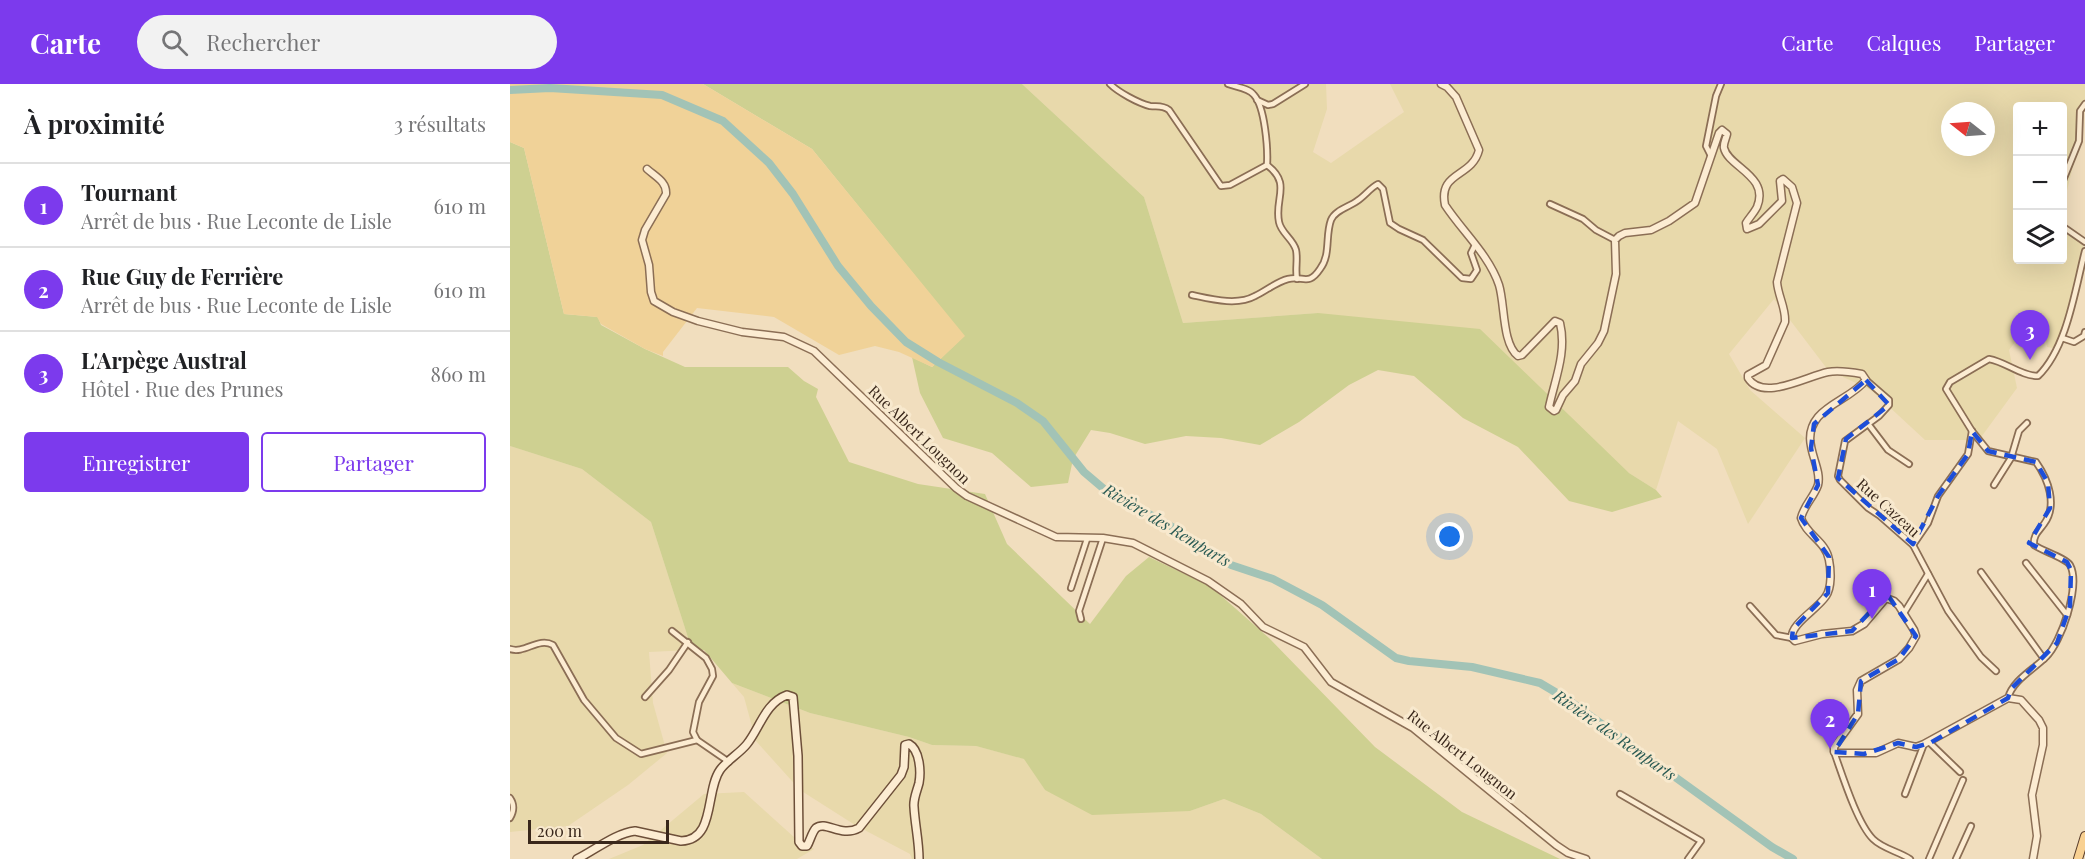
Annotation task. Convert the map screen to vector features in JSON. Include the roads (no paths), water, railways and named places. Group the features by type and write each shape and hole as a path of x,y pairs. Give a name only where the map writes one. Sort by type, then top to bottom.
{"main road":[{"path":"577,859 619,834 627,832 635,831 681,841 689,841 697,837 706,821 719,771 747,744 762,717 776,701 782,697 791,696 798,756 799,842 802,846 807,846 815,829 820,826 845,832 852,832 859,828 901,775 904,767 905,745 909,744 913,746 919,764 920,778 913,803 919,836 919,859"},
{"path":"2077,859 2085,836"}],"street":[{"path":"1110,84 1118,91 1149,106 1162,106 1169,110 1221,186 1230,185 1266,165"},
{"path":"1228,84 1249,90 1255,95 1265,120 1266,165"},
{"path":"1257,100 1268,105 1273,104 1305,84"},
{"path":"1441,84 1447,87 1455,97 1479,150 1472,165 1450,178 1443,195 1445,205 1487,260 1498,283 1508,339 1514,353 1518,356 1522,355 1555,321 1560,323 1562,332 1560,369 1549,407 1554,411 1563,395 1575,381 1581,364 1598,343 1604,331 1616,274 1615,240 1625,233 1651,230 1660,226 1695,203 1722,130 1727,135 1724,146 1727,155 1750,175 1757,190 1758,204 1746,223 1747,229 1759,224 1782,201 1780,181 1786,180 1797,202 1777,282 1778,293 1786,315 1785,322 1766,365 1748,375 1751,383 1766,388 1795,383 1829,372 1842,371 1862,374 1866,380 1860,387 1828,408 1814,424 1811,448 1818,485 1805,504 1801,518 1806,528 1827,551 1830,563 1829,584 1826,597 1793,629 1792,638"},
{"path":"1711,156 1706,146 1716,96 1721,84"},
{"path":"2067,171 2079,141 2080,111 2085,104"},
{"path":"1266,165 1274,170 1280,179 1279,220 1296,251 1297,279"},
{"name":"Rue Albert Lougnon","path":"647,169 664,183 666,188 666,194 645,230 642,240 650,265 651,292 654,301 673,312 698,321 742,332 784,337 814,351 967,496 1056,537 1103,538 1133,543 1208,581 1241,604 1263,627 1304,647 1331,682 1413,728 1556,845 1568,853 1586,859"},
{"path":"1192,295 1218,301 1240,300 1252,298 1281,281 1293,278 1309,280 1322,267 1328,250 1330,224 1334,216 1358,201 1378,184 1383,189 1390,223 1423,240 1446,265 1466,280 1473,277 1477,270 1471,253 1475,245"},
{"path":"1550,204 1582,219 1615,240"},
{"path":"2067,229 2085,242"},
{"path":"2008,698 2011,689 2044,659 2057,643 2067,615 2072,588 2070,564 2034,545 2035,535 2049,515 2050,497 2048,483 2036,462 1988,451 1946,389 1950,382 1989,359 2030,376 2038,376 2046,369 2062,338 2085,252"},
{"path":"2062,338 2074,342 2084,336 2085,332"},
{"name":"Rue Cazeau","path":"1866,380 1889,400 1886,409 1869,425 1845,441 1838,476 1868,508 1913,544 1948,611 1981,657 1996,671"},
{"path":"1994,485 2011,458 2019,431 2027,423"},
{"path":"1869,425 1888,450 1909,464"},
{"path":"1913,544 1929,523 1938,496 1968,454 1972,430"},
{"path":"1081,619 1079,611 1103,538"},
{"path":"1071,588 1087,539"},
{"path":"2026,562 2067,615"},
{"path":"1981,572 2044,659"},
{"path":"1904,613 1928,574"},
{"path":"1750,606 1776,635 1792,638 1795,641 1822,634 1852,631 1864,624 1886,598 1894,601 1904,613 1916,636 1913,642 1893,663 1861,681 1857,690 1858,714 1837,741 1834,752 1871,838 1910,859"},
{"path":"672,631 706,658 713,676 699,702 693,732 697,740 729,762"},
{"path":"510,649 516,651 542,642 553,645 584,700 616,738 641,754 697,740"},
{"path":"645,697 669,670 688,642"},
{"path":"1834,752 1876,753 1898,743 1916,747 2008,698 2021,700 2043,728 2043,745 2032,795 2037,836 2033,859"},
{"path":"1927,743 1960,772"},
{"path":"1905,794 1927,743"},
{"path":"1929,859 1963,780"},
{"path":"1620,794 1701,841 1688,859"},
{"path":"510,798 514,803 514,812 510,818"},
{"path":"1956,859 1971,826"}],"waterway":[{"name":"Rivière des Remparts","path":"510,90 550,88 662,95 723,121 769,163 793,194 838,266 871,306 906,342 938,362 1017,403 1043,421 1084,472 1104,489 1174,528 1231,565 1273,579 1322,605 1396,658 1472,667 1540,683 1567,699 1772,847 1793,859"}],"place":[{"name":"L'Arpège Austral","path":"2030,360"},
{"name":"Tournant","path":"1872,619"},
{"name":"Rue Guy de Ferrière","path":"1830,749"}]}
